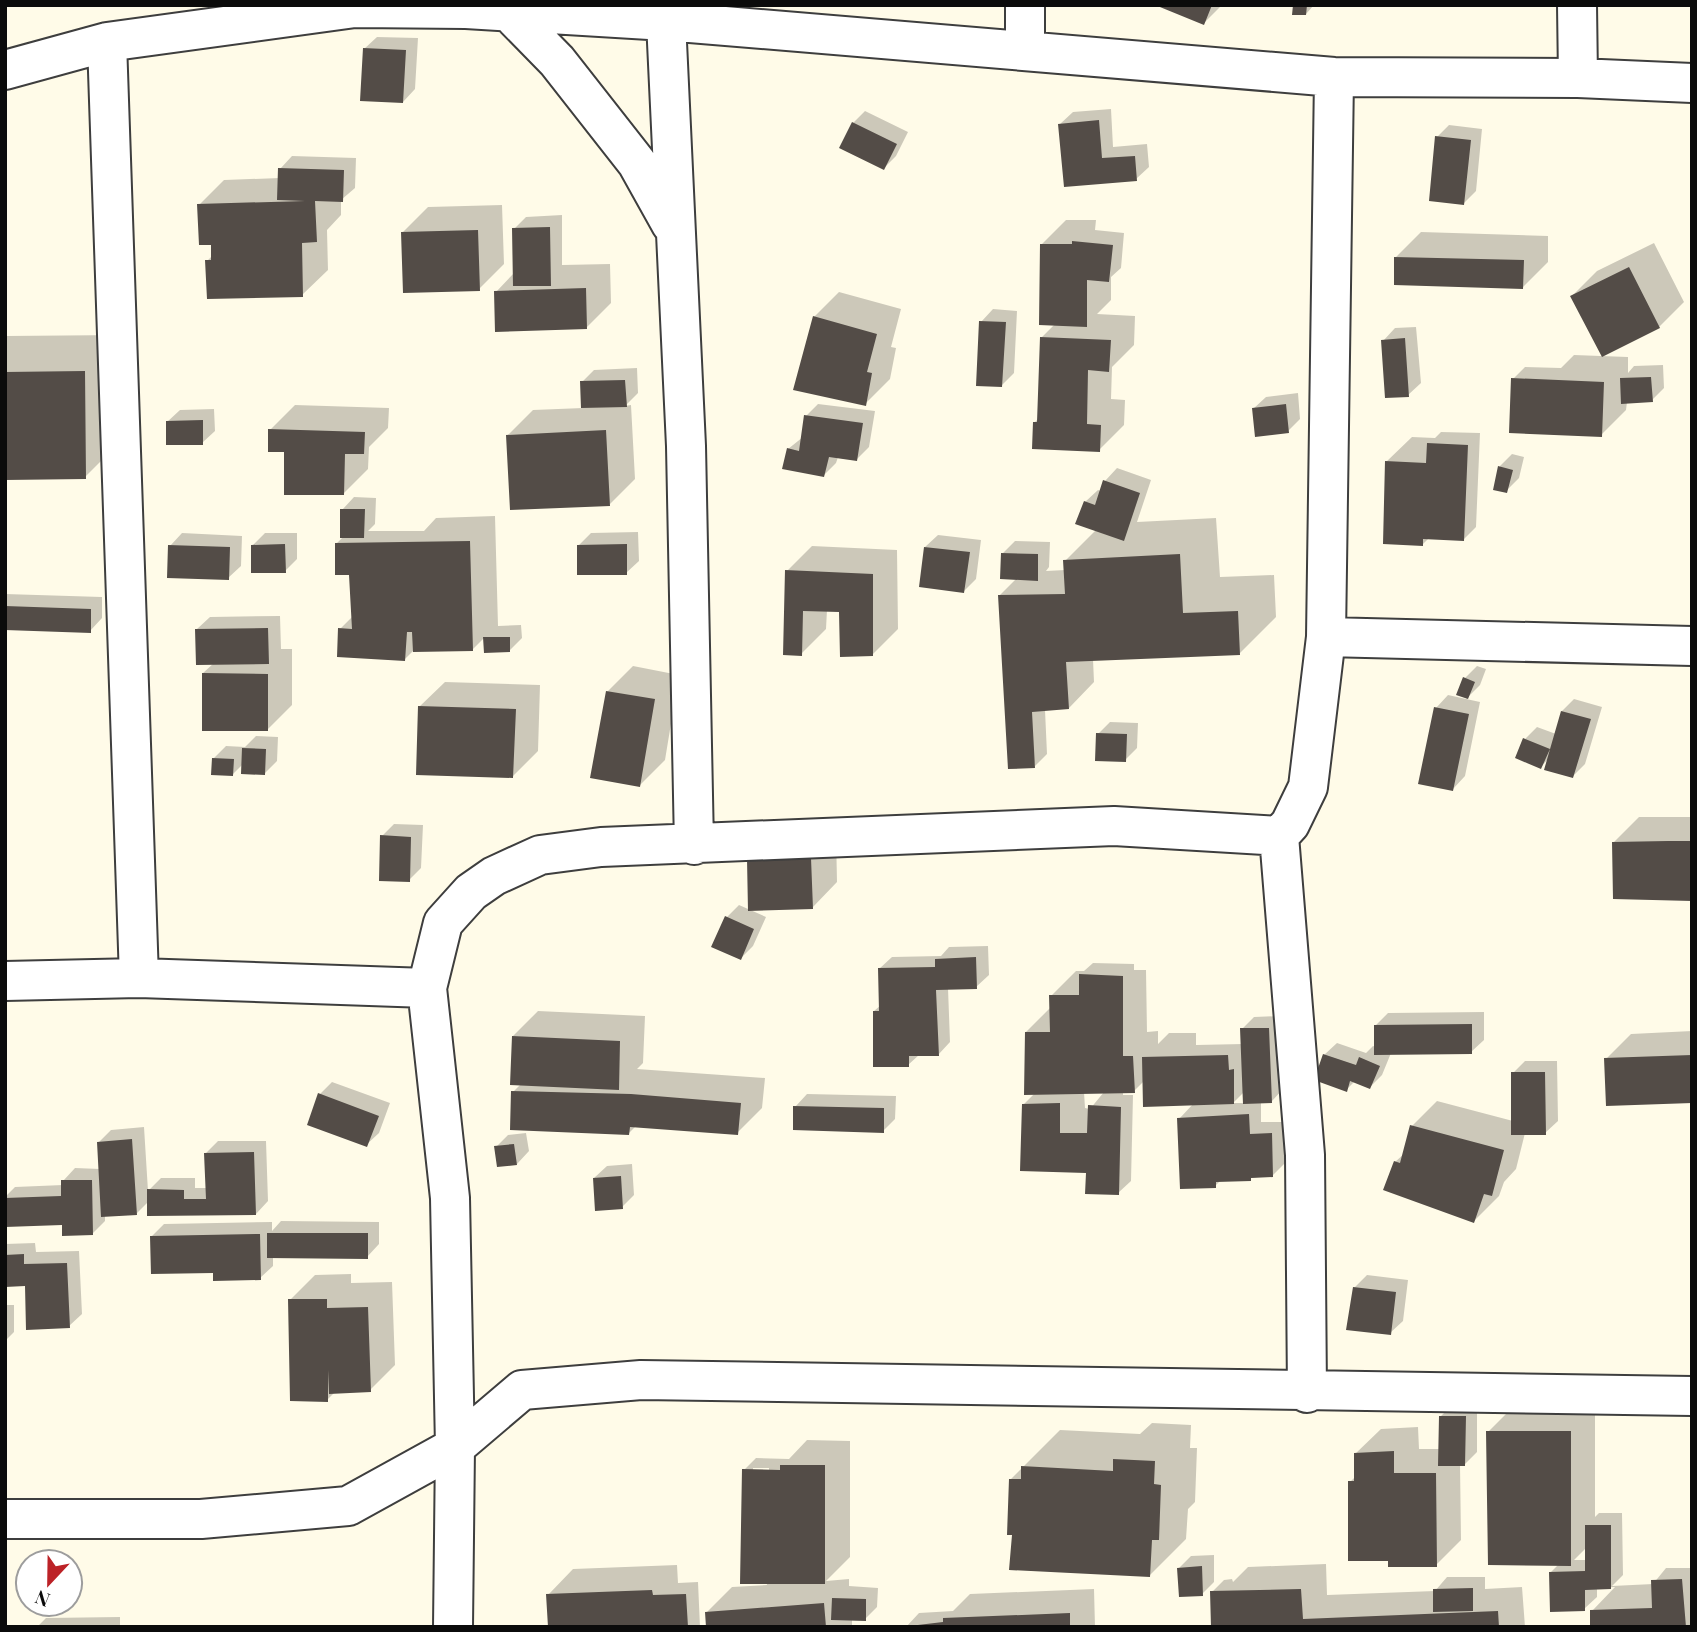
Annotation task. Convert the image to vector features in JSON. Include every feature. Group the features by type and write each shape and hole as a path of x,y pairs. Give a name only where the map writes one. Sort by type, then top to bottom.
{"street":[{"path":"1025,5 1025,49"},
{"path":"1577,5 1578,78"},
{"path":"5,70 107,42 355,8 466,7 510,13 666,21 1025,49 1334,77 1578,78 1692,83"},
{"path":"510,13 557,61 637,163 676,232"},
{"path":"666,21 686,446 694,845"},
{"path":"107,42 139,978"},
{"path":"1307,1393 1305,1155 1279,836 1290,824 1308,787 1326,636 1334,77"},
{"path":"1326,636 1692,646"},
{"path":"453,1627 455,1447 450,1198 427,988 443,923 471,892 494,876 540,855 601,847 1114,826 1279,836"},
{"path":"5,981 139,978 427,988"},
{"path":"5,1519 201,1519 348,1506 455,1447 522,1390 641,1380 1307,1393 1692,1396"}],"building":[{"path":"1155,5 1212,5 1204,25"},
{"path":"1293,5 1307,5 1306,15 1292,15"},
{"path":"363,48 406,50 403,103 360,101"},
{"path":"1099,120 1102,158 1135,156 1137,181 1064,187 1058,124"},
{"path":"852,122 897,144 884,170 839,148"},
{"path":"1435,136 1471,140 1464,205 1429,201"},
{"path":"278,168 344,170 343,202 315,201 317,242 302,243 303,297 207,299 205,260 211,260 211,245 199,245 197,204 305,201 277,200"},
{"path":"550,227 551,286 513,286 512,228"},
{"path":"478,230 480,291 403,293 401,232"},
{"path":"1072,241 1113,245 1109,282 1087,280 1087,327 1039,325 1040,244 1072,244"},
{"path":"1394,257 1524,260 1523,289 1394,285"},
{"path":"1629,267 1660,328 1602,357 1570,296"},
{"path":"586,288 587,329 495,332 494,291"},
{"path":"813,316 877,334 867,372 872,373 866,406 793,390"},
{"path":"979,321 1006,322 1002,387 976,386"},
{"path":"1040,337 1111,340 1109,372 1088,370 1087,424 1101,425 1100,452 1032,449 1033,422 1037,422"},
{"path":"1405,338 1409,397 1385,398 1381,340"},
{"path":"85,371 86,479 5,480 5,372"},
{"path":"1651,377 1653,402 1621,404 1620,378"},
{"path":"1511,378 1604,382 1602,437 1509,433"},
{"path":"625,380 627,407 581,408 580,381"},
{"path":"1286,404 1289,433 1255,437 1252,408"},
{"path":"804,415 863,423 857,461 829,457 824,477 782,469 787,448 799,451"},
{"path":"203,420 203,445 166,445 166,421"},
{"path":"268,429 365,432 364,454 345,454 344,495 284,495 284,452 268,452"},
{"path":"606,430 610,506 510,510 506,435"},
{"path":"1427,443 1468,445 1464,541 1423,539 1423,546 1383,544 1385,461 1426,463"},
{"path":"1498,466 1513,470 1507,493 1493,490"},
{"path":"1103,480 1140,493 1124,541 1075,524 1084,501 1095,505"},
{"path":"340,509 365,509 364,538 340,538"},
{"path":"470,541 473,651 413,652 412,632 407,632 405,661 337,657 338,628 352,629 349,575 335,575 335,543"},
{"path":"285,544 286,573 251,573 251,545"},
{"path":"627,544 627,575 577,575 577,545"},
{"path":"168,545 230,547 229,580 167,578"},
{"path":"924,547 970,552 964,593 919,587"},
{"path":"1001,553 1038,554 1038,581 1000,579"},
{"path":"1180,554 1183,613 1238,611 1240,655 1066,662 1069,709 1032,712 1035,768 1008,769 998,595 1065,594 1063,560"},
{"path":"785,570 873,574 873,656 840,657 839,612 803,611 802,656 783,655"},
{"path":"5,606 91,609 91,633 5,630"},
{"path":"268,628 269,664 196,665 195,629"},
{"path":"483,637 510,637 510,652 484,653"},
{"path":"202,673 268,674 268,731 202,731"},
{"path":"1463,677 1475,682 1468,699 1456,695"},
{"path":"606,691 655,699 640,787 590,778"},
{"path":"418,706 516,709 513,778 416,775"},
{"path":"1434,707 1469,714 1453,791 1418,784"},
{"path":"1561,711 1591,719 1573,778 1544,770"},
{"path":"1096,733 1127,734 1126,762 1095,761"},
{"path":"1523,738 1550,749 1541,769 1515,758"},
{"path":"242,748 266,749 265,775 241,774"},
{"path":"212,758 234,759 233,776 211,775"},
{"path":"380,835 411,837 410,882 379,881"},
{"path":"1692,841 1692,901 1613,899 1612,842"},
{"path":"811,858 813,909 748,911 747,859"},
{"path":"725,916 754,929 741,960 711,947"},
{"path":"976,957 977,989 936,990 939,1056 909,1056 909,1067 873,1067 873,1011 879,1011 878,968 935,967 935,959"},
{"path":"1079,974 1123,976 1123,1056 1133,1056 1135,1093 1024,1095 1025,1032 1050,1032 1049,995 1079,995"},
{"path":"1472,1024 1472,1054 1374,1055 1374,1025"},
{"path":"1240,1028 1269,1028 1272,1103 1243,1104"},
{"path":"512,1036 620,1041 619,1090 510,1085"},
{"path":"1323,1054 1356,1065 1359,1057 1380,1066 1370,1089 1350,1081 1347,1092 1314,1080"},
{"path":"1228,1055 1229,1070 1234,1069 1234,1104 1143,1107 1142,1057"},
{"path":"1692,1055 1692,1103 1606,1106 1604,1058"},
{"path":"1511,1072 1545,1072 1546,1135 1511,1135"},
{"path":"511,1091 631,1094 741,1103 738,1135 630,1127 629,1135 510,1130"},
{"path":"318,1093 379,1116 367,1147 307,1125"},
{"path":"1060,1103 1060,1133 1087,1133 1088,1105 1121,1107 1119,1195 1085,1194 1086,1173 1020,1171 1022,1104"},
{"path":"793,1106 884,1108 884,1133 793,1130"},
{"path":"1249,1114 1250,1134 1272,1133 1273,1177 1216,1182 1216,1188 1180,1189 1177,1118"},
{"path":"1410,1125 1504,1150 1492,1196 1484,1194 1474,1223 1383,1190 1394,1161 1400,1163"},
{"path":"132,1139 137,1215 101,1217 97,1142"},
{"path":"514,1144 517,1165 497,1167 494,1146"},
{"path":"254,1152 256,1215 147,1216 147,1189 184,1190 184,1199 206,1199 204,1153"},
{"path":"621,1176 623,1209 595,1211 593,1178"},
{"path":"61,1180 92,1180 93,1235 62,1236 62,1225 5,1227 5,1198 61,1196"},
{"path":"267,1233 368,1233 368,1259 267,1258"},
{"path":"260,1234 261,1280 213,1281 213,1273 151,1274 150,1236"},
{"path":"24,1254 24,1264 67,1263 70,1328 26,1330 25,1286 5,1287 5,1255"},
{"path":"1353,1287 1396,1292 1391,1335 1346,1330"},
{"path":"288,1299 327,1299 327,1308 368,1307 371,1392 329,1394 328,1370 328,1402 290,1401"},
{"path":"1439,1416 1466,1416 1465,1466 1438,1466"},
{"path":"1486,1431 1571,1431 1571,1566 1488,1565"},
{"path":"1394,1451 1394,1473 1436,1473 1437,1567 1388,1567 1388,1561 1348,1561 1348,1481 1354,1481 1354,1453"},
{"path":"1113,1459 1155,1461 1154,1484 1161,1485 1159,1540 1152,1540 1150,1577 1009,1570 1012,1535 1007,1535 1009,1479 1021,1479 1021,1466 1113,1471"},
{"path":"780,1465 825,1465 825,1584 740,1584 742,1469 780,1470"},
{"path":"1585,1525 1611,1525 1611,1589 1585,1590 1585,1611 1550,1612 1549,1572 1585,1571"},
{"path":"1202,1566 1203,1596 1179,1597 1177,1568"},
{"path":"1682,1579 1686,1627 1590,1627 1590,1610 1652,1608 1651,1580"},
{"path":"1473,1588 1473,1611 1433,1612 1433,1589"},
{"path":"1301,1589 1303,1619 1498,1611 1499,1627 1211,1627 1210,1591"},
{"path":"652,1590 653,1595 686,1594 688,1627 548,1627 546,1594"},
{"path":"832,1598 866,1599 866,1621 831,1620"},
{"path":"824,1603 826,1627 706,1627 705,1612"},
{"path":"1070,1613 1070,1627 901,1627 943,1622 943,1618"}]}
